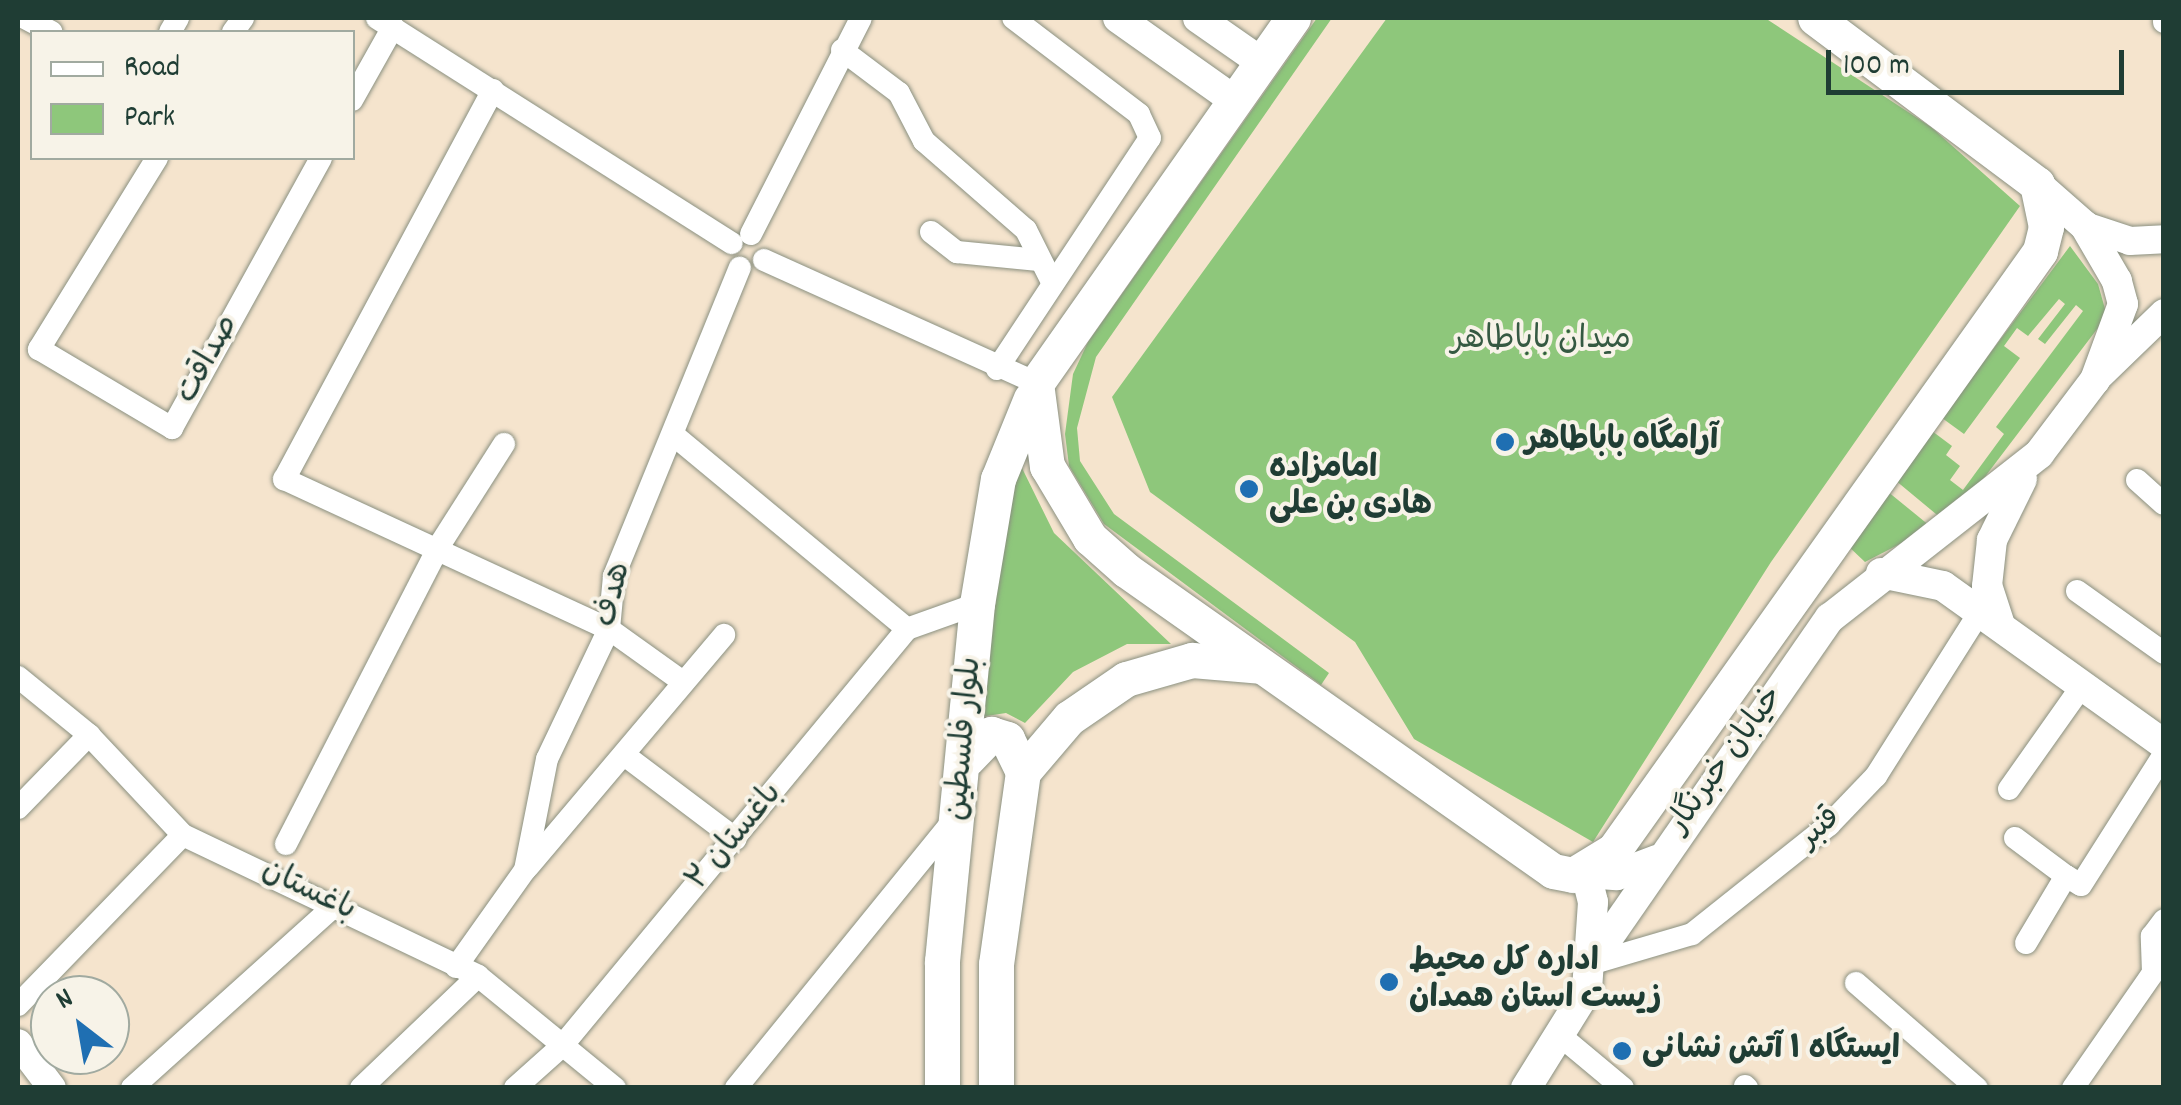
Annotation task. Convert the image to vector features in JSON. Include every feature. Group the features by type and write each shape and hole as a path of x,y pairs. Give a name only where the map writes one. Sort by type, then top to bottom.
{"main road":[{"path":"1118,18 1234,100"},
{"path":"1292,18 1034,390 1048,466 1090,538 1260,666 1553,871 1617,875 1657,860"},
{"path":"1816,18 2037,184 2086,226 2123,304 2095,380 2040,454 1992,540 1987,586 1990,616"},
{"path":"1173,56 1202,48 1201,20"},
{"path":"1201,20 1260,62"},
{"path":"1586,873 1614,850 2040,251 2046,227 2037,184"},
{"name":"بلوار فلسطین","path":"942,1088 942,961 967,758 977,604 998,479 1034,390"},
{"name":"خیابان خبرنگار","path":"1526,1088 1563,1038 1590,964 1657,860 1830,618 1881,573 2040,454"},
{"path":"1881,573 1943,586 2164,744"},
{"name":"بلوار فلسطین","path":"996,1088 996,964 1023,772 1069,718 1126,679 1192,660 1260,666"},
{"path":"967,758 991,734 1006,739 1023,772"},
{"name":"خیابان خبرنگار","path":"1586,873 1590,964"}],"street":[{"path":"25,18 48,30"},
{"path":"997,369 1150,138 1139,114 1014,18"},
{"path":"857,19 742,238 740,268 764,260 1034,390"},
{"path":"355,93 385,22 742,238 764,244 764,260"},
{"path":"842,50 899,93 924,141 1026,230 1053,284"},
{"path":"493,90 284,479 439,546 609,629 683,682"},
{"name":"صداقت","path":"156,160 40,349 172,428 320,160"},
{"path":"2086,226 2130,241 2164,240"},
{"path":"931,232 957,252 1039,260"},
{"name":"هدف","path":"361,1088 467,972 525,870 547,758 609,629 614,576 676,437 740,268"},
{"path":"2095,380 2164,313"},
{"path":"676,437 906,629 977,604"},
{"path":"286,844 439,546 504,444"},
{"path":"2138,480 2164,504"},
{"path":"2078,591 2164,653"},
{"name":"قنبر","path":"1590,964 1692,934 1828,825 1876,776 1990,616"},
{"name":"باغستان ۲","path":"514,1088 562,1046 906,629"},
{"path":"525,870 627,757 724,635"},
{"name":"باغستان","path":"18,676 88,734 183,834 467,972 615,1088"},
{"path":"2009,789 2082,686"},
{"path":"18,808 88,734"},
{"path":"2015,838 2081,885 2164,754"},
{"path":"627,757 736,839"},
{"path":"736,1088 960,813"},
{"path":"18,1005 183,834"},
{"path":"2026,943 2066,876"},
{"path":"132,1088 335,905"},
{"path":"2073,1088 2158,977 2152,936 2164,920"},
{"path":"1856,983 1978,1088"},
{"path":"1563,1038 1623,1088"},
{"path":"18,1043 52,1088"}],"green space":[{"path":"1317,18 1332,18 1096,357 1077,428 1080,461 1114,514 1329,673 1321,685 1104,524 1069,466 1065,434 1073,374 1088,342"},
{"name":"میدان باباطاهر","path":"1387,18 1765,18 1931,127 2020,206 1771,562 1593,842 1414,739 1355,642 1150,492 1112,397"},
{"path":"2070,246 2098,284 2107,316 1956,515 1865,562 1847,545 1887,491 1930,526 1942,519 1895,480 1932,431 1952,446 1946,455 1960,466 1950,480 1963,490 2004,434 1996,427 2083,311 2076,305 2045,344 2038,339 2065,304 2059,299 2028,336 2017,328 2004,346 2020,358 1964,434 1942,418"},
{"path":"1021,466 1054,533 1171,644 1127,644 1073,672 1025,723 1006,713 980,717 1004,505"}],"place":[{"name":"آرامگاه باباطاهر","path":"1505,442"},
{"name":"امامزاده هادی بن علی","path":"1249,489"},
{"name":"اداره کل محیط زیست استان همدان","path":"1389,982"},
{"name":"ایستگاه ۱ آتش نشانی","path":"1622,1051"}]}
